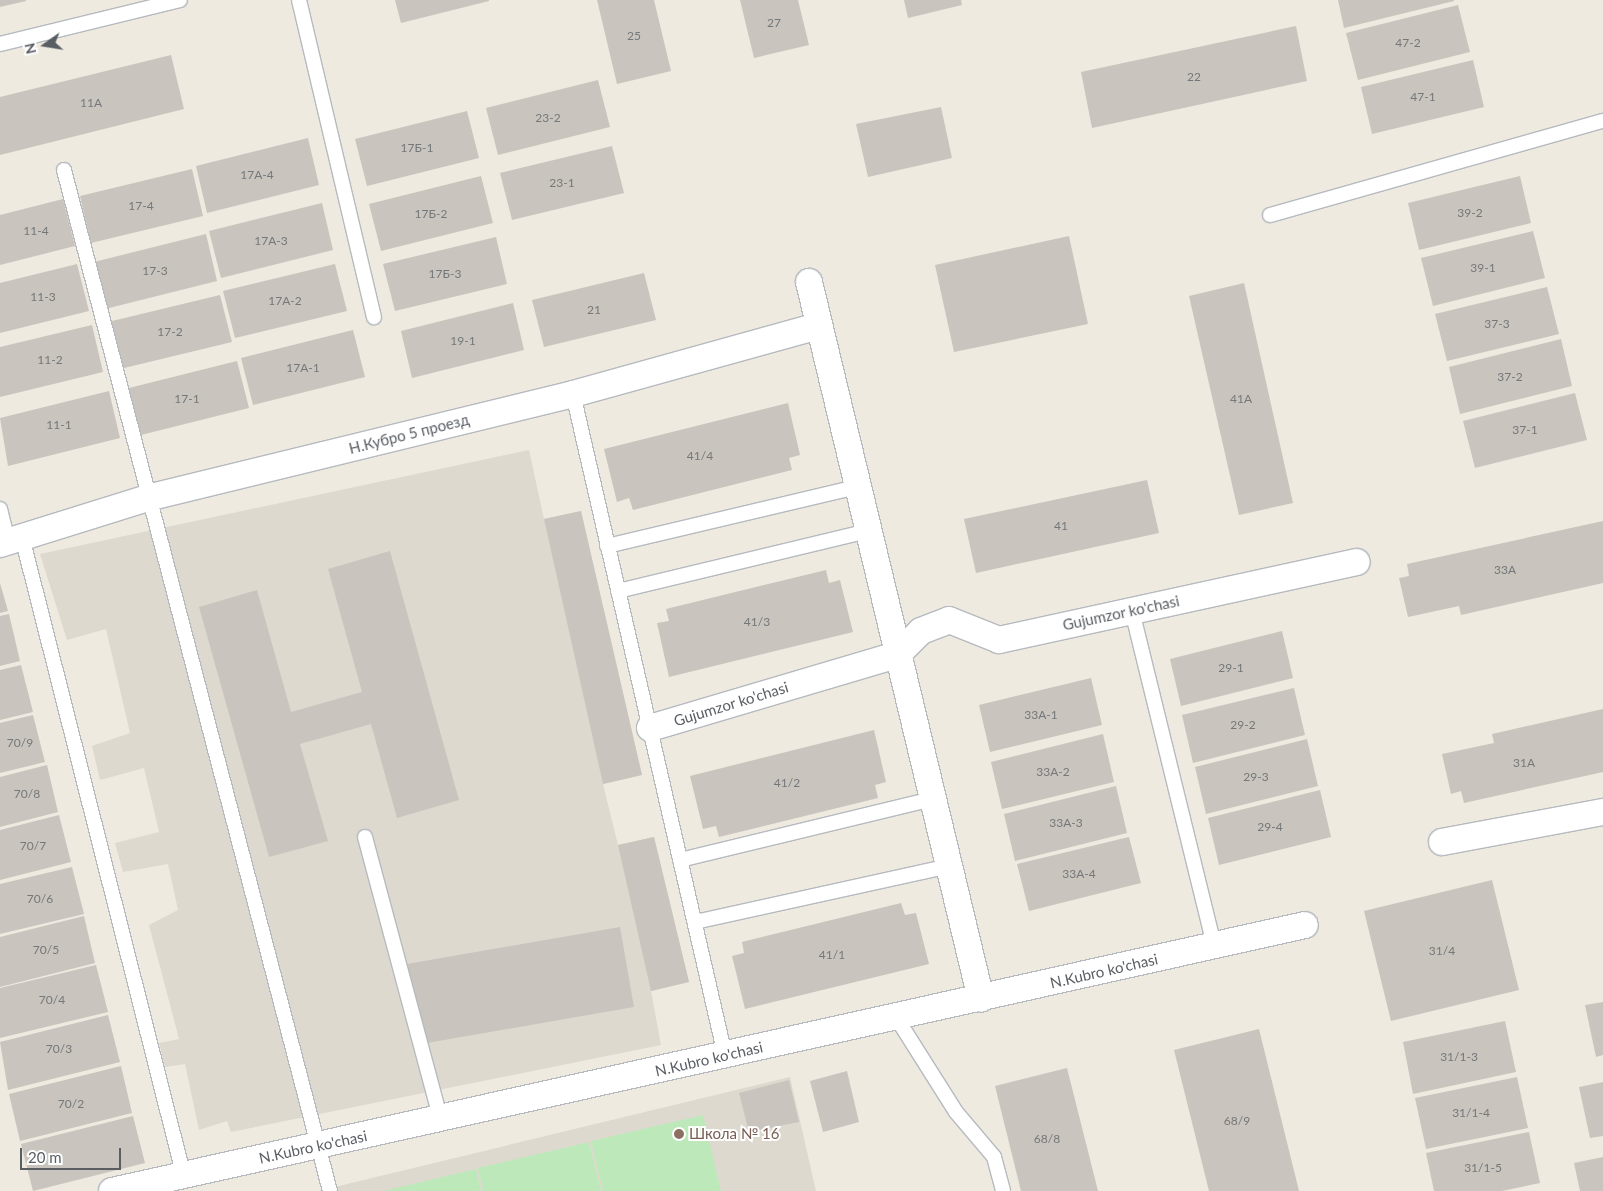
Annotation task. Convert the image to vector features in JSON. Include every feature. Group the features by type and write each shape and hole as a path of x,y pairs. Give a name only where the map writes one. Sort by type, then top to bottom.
{"street":[{"path":"809,282 867,531 981,998"},
{"name":"Н.Кубро 5 проезд","path":"10,541 151,497 573,394 818,326"},
{"name":"Gujumzor ko'chasi","path":"650,728 897,655 921,631 949,620 999,640 1357,562"},
{"path":"1442,842 1603,812"},
{"name":"N.Kubro ko'chasi","path":"112,1191 183,1173 321,1147 1305,925"}],"lane":[{"path":"0,44 180,0"},
{"path":"299,0 374,317"},
{"path":"1270,215 1603,122"},
{"path":"64,170 321,1147 330,1191"},
{"path":"573,394 726,1055"},
{"path":"607,546 857,487"},
{"path":"0,509 183,1173"},
{"path":"618,591 867,531"},
{"path":"1132,610 1214,946"},
{"path":"680,860 933,799"},
{"path":"365,837 441,1120"},
{"path":"695,922 949,866"},
{"path":"896,1017 956,1112 994,1157 1003,1191"}],"shaded area":[{"path":"529,450 544,519 581,511 642,775 603,784 618,845 654,837 689,982 651,991 661,1045 231,1132 227,1121 199,1130 185,1064 165,1067 159,1043 179,1039 149,925 178,910 168,864 123,872 115,843 159,832 144,768 100,780 92,746 130,733 106,629 67,640 40,554"},
{"name":"Школа № 16","path":"790,1077 816,1191 318,1191"}],"green space":[{"path":"703,1115 721,1191 603,1191 591,1141"},
{"path":"589,1142 601,1191 483,1191 478,1168"},
{"path":"476,1169 481,1191 383,1191"}],"building":[{"path":"0,0 26,0 26,1 0,7"},
{"path":"395,0 489,0 489,1 401,23"},
{"path":"597,0 654,0 671,71 617,84"},
{"path":"740,0 798,0 809,45 754,58"},
{"path":"904,0 961,0 962,5 908,18"},
{"path":"1338,0 1454,0 1454,1 1344,28"},
{"path":"1458,5 1470,52 1358,80 1346,33"},
{"path":"1296,26 1307,81 1092,128 1081,72"},
{"path":"171,55 184,109 0,155 0,97"},
{"path":"1473,60 1484,107 1372,134 1361,87"},
{"path":"598,80 610,127 498,155 486,108"},
{"path":"941,107 952,158 868,177 856,124"},
{"path":"467,111 479,158 367,186 355,139"},
{"path":"308,138 319,185 207,213 196,166"},
{"path":"612,146 624,193 512,220 500,173"},
{"path":"192,169 203,216 91,243 80,196"},
{"path":"481,176 493,223 381,251 369,204"},
{"path":"1520,176 1531,223 1419,250 1408,203"},
{"path":"63,199 75,246 0,265 0,215"},
{"path":"322,203 333,250 221,278 209,231"},
{"path":"1533,231 1545,278 1433,306 1421,258"},
{"path":"206,234 217,281 105,309 94,262"},
{"path":"1069,236 1088,324 954,352 935,265"},
{"path":"496,237 507,284 395,311 383,264"},
{"path":"77,264 89,311 0,333 0,283"},
{"path":"335,264 347,311 235,338 223,291"},
{"path":"644,273 656,320 544,347 532,300"},
{"path":"1244,283 1293,503 1239,515 1189,296"},
{"path":"1547,287 1559,334 1447,361 1435,314"},
{"path":"220,295 232,342 120,369 108,322"},
{"path":"513,303 524,350 412,378 401,331"},
{"path":"92,325 103,372 0,397 0,347"},
{"path":"353,330 365,377 253,405 241,358"},
{"path":"1561,339 1572,386 1460,414 1449,367"},
{"path":"237,361 249,408 137,436 125,389"},
{"path":"109,391 120,438 8,466 0,418"},
{"path":"1575,393 1587,440 1475,468 1463,421"},
{"path":"788,403 800,455 789,458 792,470 633,510 629,498 617,502 604,449"},
{"path":"1147,480 1159,533 976,573 964,519"},
{"path":"581,511 642,775 603,784 544,519"},
{"path":"1603,521 1603,583 1461,615 1459,606 1408,617 1399,578 1409,576 1407,564"},
{"path":"390,551 459,800 397,818 371,724 300,744 328,841 269,857 199,607 257,590 291,712 362,692 328,569"},
{"path":"826,570 829,583 840,580 853,632 669,677 657,623 669,621 666,609"},
{"path":"0,583 8,611 0,613"},
{"path":"9,614 20,661 0,666 0,616"},
{"path":"1282,631 1293,678 1181,706 1170,659"},
{"path":"21,665 33,712 0,720 0,670"},
{"path":"1091,678 1102,725 990,752 979,705"},
{"path":"1294,688 1305,735 1193,763 1182,715"},
{"path":"1603,709 1603,772 1464,803 1461,791 1451,794 1442,754 1494,743 1492,734"},
{"path":"33,715 45,762 0,773 0,723"},
{"path":"874,730 886,782 875,785 878,798 719,837 716,826 703,829 690,776"},
{"path":"1103,734 1114,782 1002,809 991,762"},
{"path":"1307,739 1318,786 1206,814 1195,767"},
{"path":"47,765 58,812 0,827 0,777"},
{"path":"1116,786 1127,833 1015,861 1004,814"},
{"path":"1320,790 1331,837 1219,865 1208,818"},
{"path":"59,815 71,862 0,880 0,830"},
{"path":"654,837 689,982 651,991 618,845"},
{"path":"1129,837 1141,883 1029,911 1017,864"},
{"path":"72,867 84,914 0,934 0,884"},
{"path":"1492,880 1519,990 1391,1021 1364,911"},
{"path":"901,903 905,915 916,913 929,964 745,1009 732,956 744,953 742,942"},
{"path":"84,916 95,963 0,987 0,937"},
{"path":"620,927 634,1007 421,1044 407,964"},
{"path":"96,965 108,1012 0,1038 0,988"},
{"path":"1603,1002 1603,1055 1596,1057 1585,1005"},
{"path":"108,1015 120,1062 8,1090 0,1042"},
{"path":"1505,1021 1516,1072 1413,1094 1403,1042"},
{"path":"1259,1029 1299,1191 1209,1191 1174,1050"},
{"path":"121,1066 132,1113 20,1141 9,1094"},
{"path":"1067,1068 1098,1191 1021,1191 995,1086"},
{"path":"847,1071 859,1122 823,1132 810,1081"},
{"path":"1517,1077 1528,1128 1426,1149 1415,1098"},
{"path":"789,1080 799,1122 749,1132 739,1093"},
{"path":"1603,1082 1603,1136 1590,1138 1579,1087"},
{"path":"133,1116 145,1163 33,1191 21,1144"},
{"path":"1529,1132 1540,1183 1502,1191 1434,1191 1426,1153"},
{"path":"1603,1157 1603,1191 1580,1191 1574,1163"}],"place":[{"name":"Школа № 16","path":"679,1134"}]}
